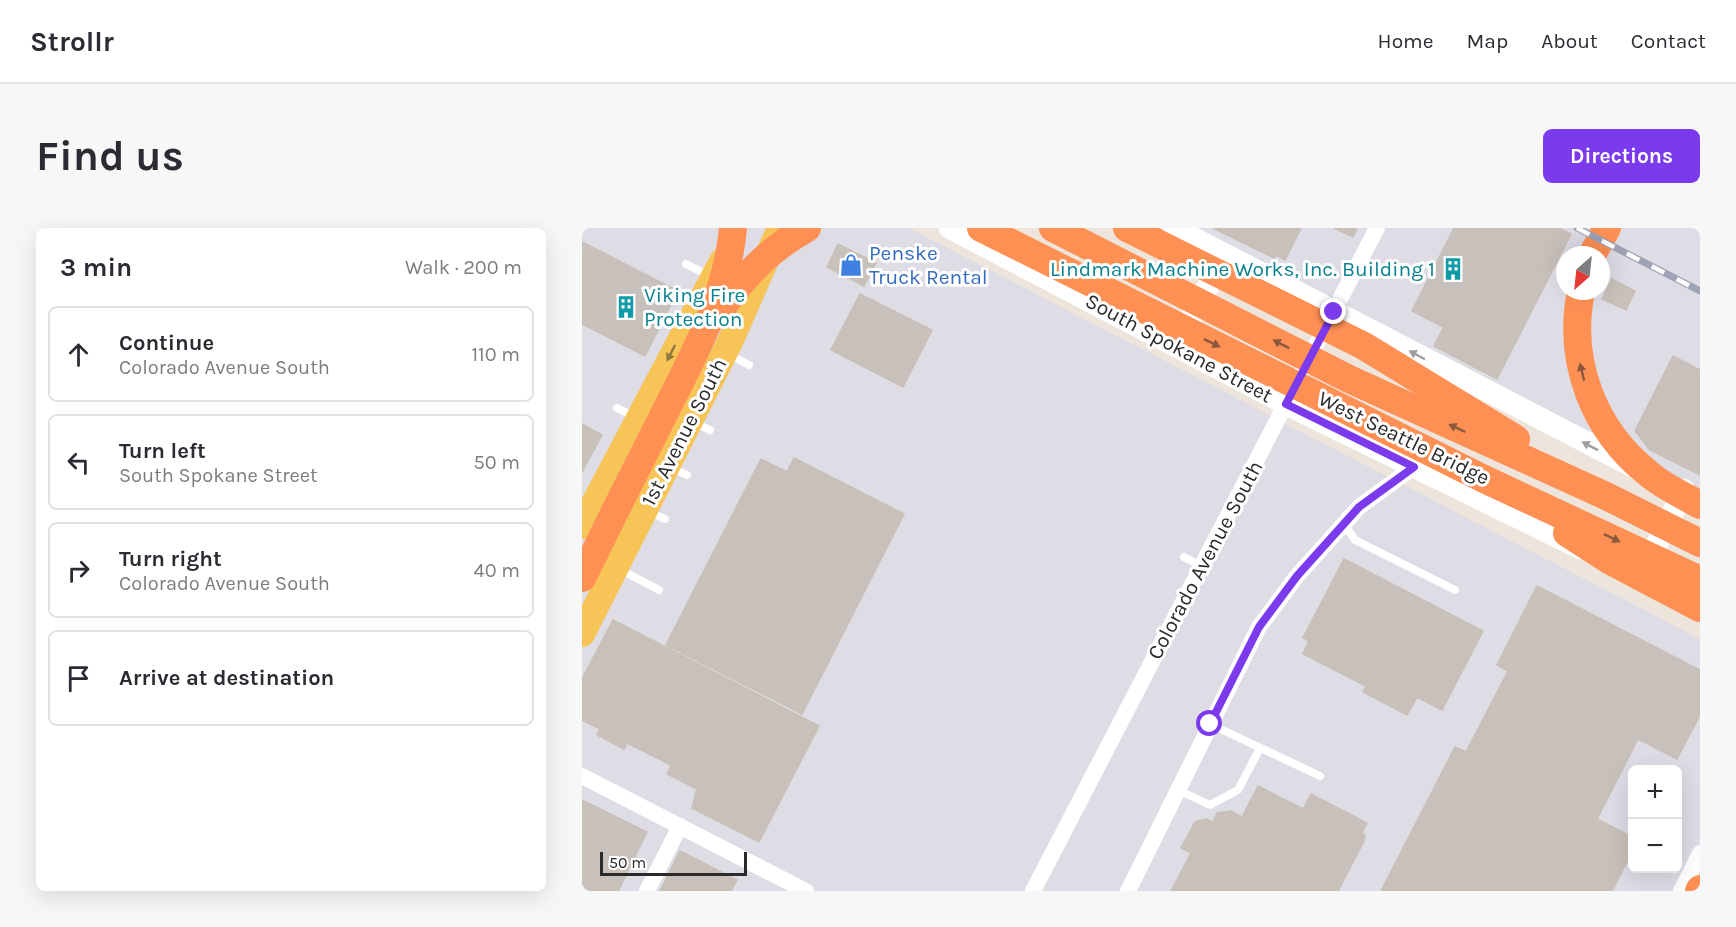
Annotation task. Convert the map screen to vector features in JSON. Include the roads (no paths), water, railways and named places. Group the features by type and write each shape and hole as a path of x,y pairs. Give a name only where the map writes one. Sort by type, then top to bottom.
{"highway":[{"path":"582,578 645,506 725,277 733,228"},
{"path":"705,331 752,268 785,241 807,228"},
{"name":"West Seattle Bridge","path":"1053,228 1349,379 1606,496 1700,543"},
{"path":"1127,228 1364,346 1606,496"},
{"path":"1597,246 1607,228"},
{"name":"West Seattle Bridge","path":"982,230 1478,487 1700,580"},
{"path":"1580,300 1576,329 1578,353 1588,392 1602,422 1632,460 1650,476 1694,498"},
{"path":"1478,487 1609,560 1700,607"}],"main road":[{"path":"582,526 627,413 712,278 740,228"},
{"name":"1st Avenue South","path":"582,634 645,506 677,470 700,425 725,352 780,228"},
{"name":"South Spokane Street","path":"950,228 1174,351 1414,467 1478,487 1640,578 1700,607"},
{"path":"1174,228 1694,498 1640,578"},
{"path":"1174,351 1225,254"},
{"path":"1478,487 1519,409"}],"street":[{"name":"Colorado Avenue South","path":"1033,891 1377,228"},
{"path":"1128,891 1259,627 1297,576 1359,507 1414,467"},
{"path":"582,776 807,891"},
{"path":"647,891 680,826"},
{"path":"1681,891 1700,853"}],"lane":[{"path":"686,264 712,278"},
{"path":"725,352 749,365"},
{"path":"1344,524 1355,540 1455,590"},
{"path":"1184,557 1201,566"},
{"path":"616,567 659,590"},
{"path":"1210,724 1320,776"},
{"path":"1178,790 1210,805 1220,800 1238,790 1260,748"}],"railway":[{"path":"1577,228 1700,291"}],"place":[{"name":"Penske Truck Rental","path":"851,265"},
{"name":"Lindmark Machine Works, Inc. Building 1","path":"1453,269"},
{"name":"Viking Fire Protection","path":"626,307"}]}
